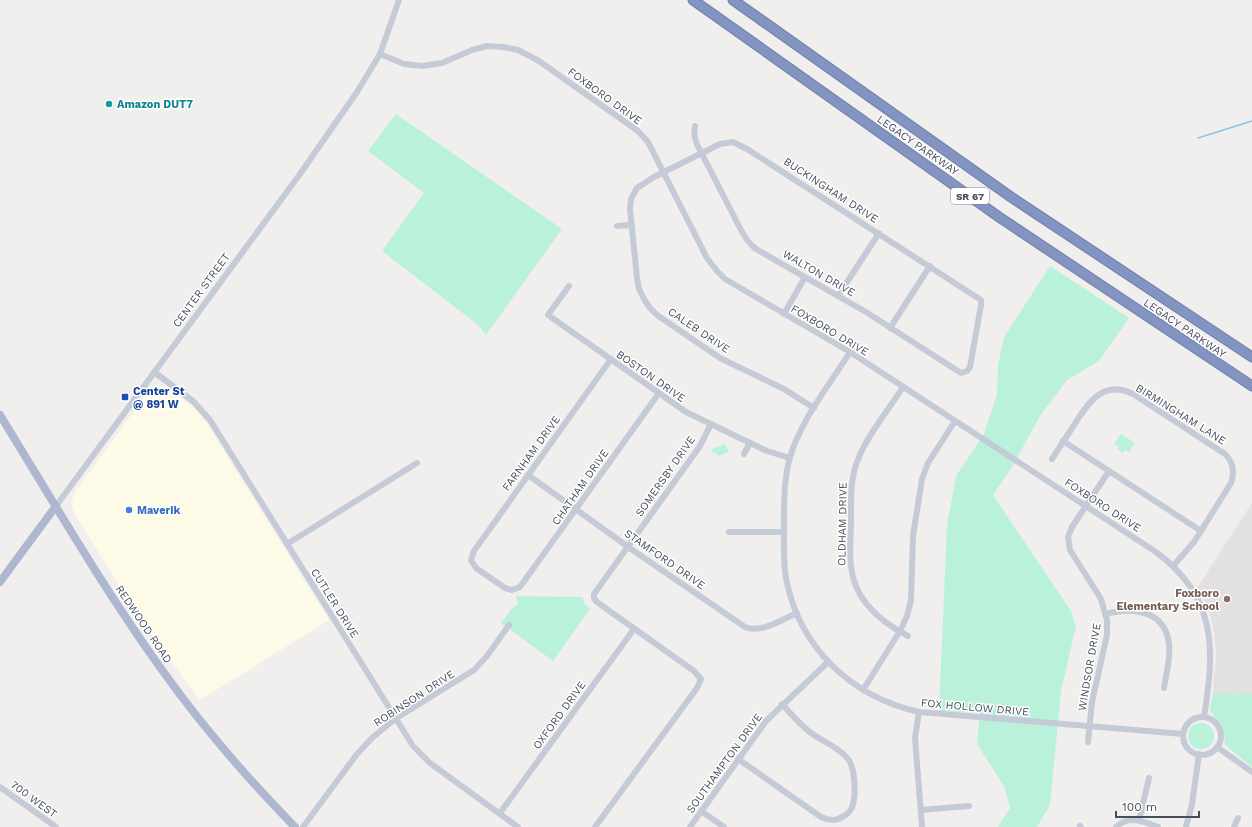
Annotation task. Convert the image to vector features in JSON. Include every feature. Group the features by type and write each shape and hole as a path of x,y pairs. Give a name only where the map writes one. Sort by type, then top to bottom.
{"highway":[{"name":"LEGACY PARKWAY","path":"693,0 999,217 1252,386"},
{"name":"LEGACY PARKWAY","path":"733,0 1011,197 1252,357"}],"main road":[{"name":"REDWOOD ROAD","path":"0,415 105,585 162,670 216,740 294,827"},
{"name":"CENTER STREET","path":"0,582 56,506"}],"street":[{"name":"CENTER STREET","path":"56,506 306,164 363,83 380,54 398,0"},
{"name":"FOXBORO DRIVE","path":"380,54 404,64 422,66 442,63 487,46 511,48 524,52 539,60 638,131 648,142 705,253 717,271 730,282 850,352 1156,552 1173,566 1195,595 1205,618 1209,633 1211,663 1204,717"},
{"name":"WALTON DRIVE","path":"695,126 695,139 701,153 747,241 756,249 838,296 959,372 965,372"},
{"name":"BUCKINGHAM DRIVE","path":"663,173 701,153 724,143 733,142 741,145 930,266 981,300 970,367 965,372"},
{"name":"CALEB DRIVE","path":"663,173 642,184 634,192 630,203 638,284 641,294 650,308 658,315 720,358 784,389 814,408"},
{"path":"617,226 631,225"},
{"path":"838,296 879,233"},
{"path":"890,328 930,266"},
{"path":"784,314 805,277"},
{"name":"BOSTON DRIVE","path":"569,286 548,315 686,412 770,452 790,458"},
{"name":"FOX HOLLOW DRIVE","path":"850,352 814,408 798,437 790,458 784,489 786,578 797,613 811,640 828,662 863,690 890,704 919,712 1183,734"},
{"name":"FARNHAM DRIVE","path":"515,590 505,588 476,568 471,560 474,550 611,359"},
{"name":"CUTLER DRIVE","path":"154,372 193,401 206,414 408,740 422,756 518,827"},
{"name":"OLDHAM DRIVE","path":"903,387 865,446 855,467 852,490 850,561 856,586 866,605 882,620 908,636"},
{"name":"BIRMINGHAM LANE","path":"1052,459 1091,400 1105,392 1118,390 1126,391 1136,396 1225,454 1233,467 1234,475 1230,486 1191,546 1173,566"},
{"name":"CHATHAM DRIVE","path":"515,590 522,585 659,393"},
{"path":"863,690 900,632 908,616 911,605 913,536 923,474 931,458 955,421"},
{"name":"SOMERSBY DRIVE","path":"634,629 601,605 594,597 597,588 700,446 711,424"},
{"path":"1064,441 1201,531"},
{"path":"744,454 750,443"},
{"path":"287,544 417,462"},
{"name":"WINDSOR DRIVE","path":"1088,742 1093,696 1107,635 1106,614 1101,599 1069,547 1068,537 1070,530 1109,471"},
{"name":"STAMFORD DRIVE","path":"528,475 749,629 760,629 797,613"},
{"path":"729,532 784,532"},
{"path":"1106,614 1125,611 1140,611 1150,615 1161,625 1169,644 1164,688"},
{"name":"ROBINSON DRIVE","path":"303,827 361,749 376,734 395,719 474,670 487,656 509,625"},
{"path":"595,827 697,688 701,679 694,672 634,629"},
{"name":"OXFORD DRIVE","path":"500,813 634,629"},
{"name":"SOUTHAMPTON DRIVE","path":"690,827 763,724 782,704 828,662"},
{"path":"738,759 821,817 834,820 845,815 850,810 854,803 854,796 853,770 849,761 842,753 808,730 782,704"},
{"path":"919,712 915,738 922,827"},
{"path":"1204,717 1214,721 1219,730 1220,740 1217,747 1207,754 1199,754 1190,751 1184,743 1183,734 1186,726 1192,720 1204,717"},
{"path":"1217,747 1252,772"},
{"path":"1186,827 1192,804 1199,754"},
{"path":"1139,820 1148,778"},
{"name":"700 WEST","path":"1,790 56,827"},
{"path":"921,810 969,806"},
{"path":"701,811 724,827"},
{"path":"1234,827 1238,818"},
{"path":"1116,827 1125,821 1132,820 1139,820 1158,827"}],"shaded area":[{"path":"156,386 163,386 170,389 194,408 206,422 329,620 200,700 159,645 118,584 72,507 73,497 76,490 148,392"},
{"name":"Foxboro Elementary School","path":"1252,503 1252,694 1213,693 1216,654 1214,631 1209,610 1197,588"}],"green space":[{"path":"396,114 562,229 486,335 477,324 382,251 424,193 368,151"},
{"path":"1050,266 1129,318 1099,361 1067,380 1040,416 1012,467 993,495 1071,611 1076,626 1061,691 1050,805 1037,827 998,827 1010,808 1005,788 977,744 980,713 939,711 947,525 956,476 984,434 997,394 998,365 1004,337"},
{"path":"1121,434 1135,443 1129,452 1125,450 1123,453 1117,449 1119,447 1114,444"},
{"path":"725,444 729,452 719,456 710,450"},
{"path":"516,596 583,597 584,603 590,609 553,661 501,623 511,609 518,604"},
{"path":"1213,693 1252,694 1252,767 1225,745 1222,726 1210,709"},
{"path":"1201,723 1210,727 1214,736 1210,745 1201,749 1192,745 1188,736 1192,727"}],"waterway":[{"path":"1198,138 1252,121"}],"place":[{"name":"Amazon DUT7","path":"109,104"},
{"name":"Center St @ 891 W","path":"125,397"},
{"name":"Maverik","path":"129,510"},
{"name":"Foxboro Elementary School","path":"1227,599"}]}
